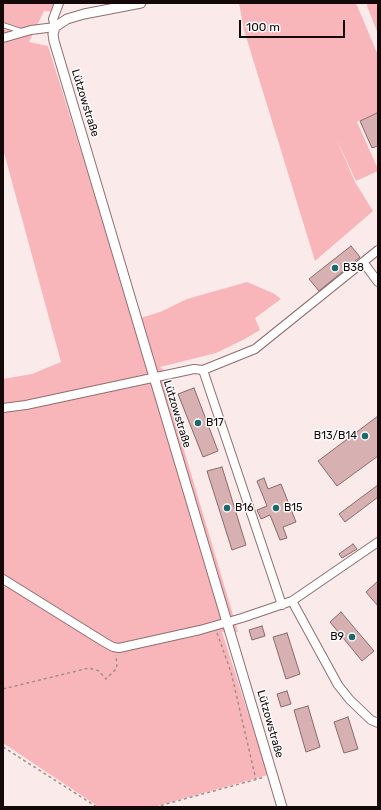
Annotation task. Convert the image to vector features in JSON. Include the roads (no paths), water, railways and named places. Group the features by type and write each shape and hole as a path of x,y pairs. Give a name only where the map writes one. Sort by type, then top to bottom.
{"street":[{"path":"55,27 53,20 59,3"},
{"path":"3,38 25,32 55,27 67,19 84,14 141,3"},
{"name":"Lützowstraße","path":"55,27 53,34 54,41 282,807"},
{"path":"3,408 26,405 154,379 194,369 203,370 255,349 378,250"},
{"path":"363,262 378,282"},
{"path":"203,370 282,605"},
{"path":"3,578 104,642 113,647 119,648 215,626 292,601 378,542"},
{"path":"292,601 338,685 350,700 371,720 378,723"}],"lane":[{"path":"3,25 25,32"}],"place":[{"name":"B38","path":"335,268"},
{"name":"B17","path":"198,423"},
{"name":"B13/B14","path":"365,436"},
{"name":"B16","path":"227,508"},
{"name":"B15","path":"276,508"},
{"name":"B9","path":"352,637"}]}
